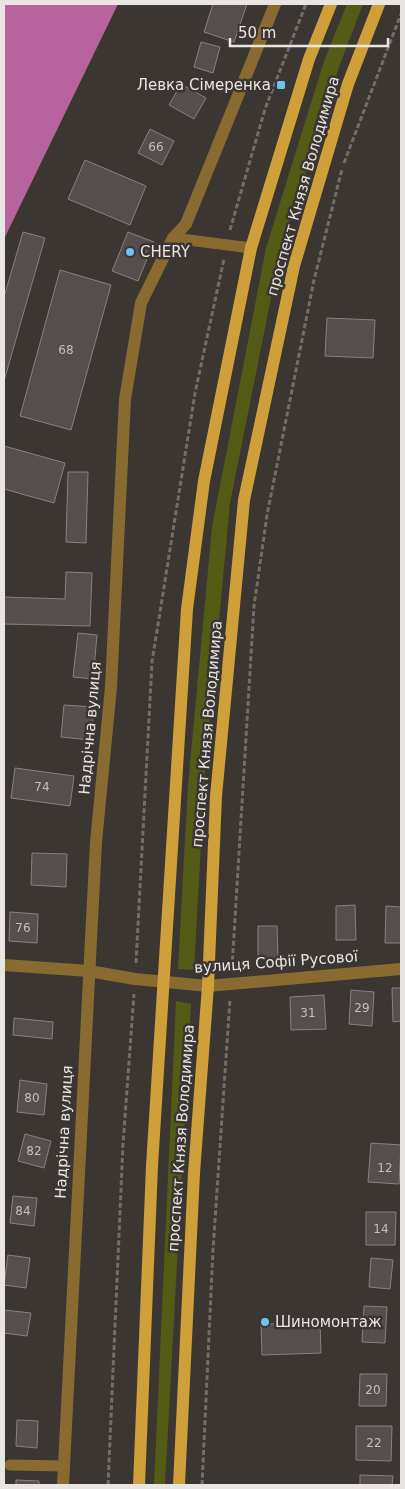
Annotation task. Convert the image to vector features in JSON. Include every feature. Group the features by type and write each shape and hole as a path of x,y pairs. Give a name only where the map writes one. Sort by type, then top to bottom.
{"main road":[{"name":"проспект Князя Володимира","path":"139,1485 152,1166 179,710 187,610 204,481 251,248 309,59 331,4"},
{"name":"проспект Князя Володимира","path":"179,1485 194,1172 208,986 216,796 244,500 294,266 348,84 379,4"}],"street":[{"name":"Надрічна вулиця","path":"63,1485 96,842 110,686 125,400 141,303 173,238 186,224 275,4"},
{"name":"вулиця Софії Русової","path":"4,965 89,971 164,983 208,986 401,969"}],"lane":[{"path":"173,238 251,248"},
{"path":"10,1465 63,1466"}],"path":[{"path":"202,1485 213,1250 254,606 267,515 314,280 344,164 401,14"}],"green space":[{"path":"347,4 363,4 339,67 280,253 230,503 205,771 194,970 178,969 188,785 212,527 266,248 324,61"},
{"path":"176,1001 191,1004 165,1485 154,1485"}],"shaded area":[{"path":"4,4 118,4 4,239"}],"building":[{"path":"213,4 247,4 234,42 204,32"},
{"path":"201,42 220,47 213,73 194,67"},
{"path":"181,84 206,98 194,119 169,105"},
{"path":"150,129 174,141 162,165 138,153"},
{"path":"85,160 146,186 130,225 68,199"},
{"path":"23,232 45,238 4,381 4,297"},
{"path":"128,232 154,242 138,281 112,271"},
{"path":"60,270 111,285 71,430 20,416"},
{"path":"327,318 375,320 373,358 325,356"},
{"path":"4,446 65,463 54,503 4,489"},
{"path":"68,472 88,472 86,543 66,542"},
{"path":"66,572 92,573 90,626 4,624 4,597 65,599"},
{"path":"78,633 97,635 93,679 73,677"},
{"path":"64,705 94,707 91,740 61,737"},
{"path":"15,768 74,776 70,806 11,798"},
{"path":"32,853 67,854 66,887 31,885"},
{"path":"355,905 356,940 336,940 336,906"},
{"path":"386,906 401,907 401,943 385,943"},
{"path":"10,912 38,914 37,943 9,941"},
{"path":"258,926 277,926 278,959 258,959"},
{"path":"392,988 401,988 401,1021 393,1022"},
{"path":"351,990 374,992 372,1026 349,1024"},
{"path":"324,995 326,1029 291,1030 290,997"},
{"path":"14,1018 53,1022 52,1039 13,1035"},
{"path":"20,1080 47,1084 44,1115 17,1112"},
{"path":"25,1134 51,1141 44,1168 18,1161"},
{"path":"371,1143 401,1145 399,1184 368,1182"},
{"path":"13,1196 37,1198 34,1226 10,1223"},
{"path":"366,1212 396,1212 395,1245 366,1245"},
{"path":"8,1255 30,1258 26,1288 4,1285"},
{"path":"371,1258 393,1260 390,1289 369,1287"},
{"path":"364,1306 387,1307 385,1343 362,1342"},
{"path":"4,1310 31,1313 27,1336 4,1333"},
{"path":"320,1323 321,1353 262,1355 261,1324"},
{"path":"360,1374 387,1374 386,1406 359,1406"},
{"path":"17,1420 38,1421 37,1448 16,1446"},
{"path":"356,1426 392,1426 391,1461 356,1460"},
{"path":"360,1475 393,1476 392,1485 360,1485"},
{"path":"16,1480 39,1481 39,1485 16,1485"}],"place":[{"name":"Левка Сімеренка","path":"281,85"},
{"name":"CHERY","path":"130,252"},
{"name":"Шиномонтаж","path":"265,1322"}]}
